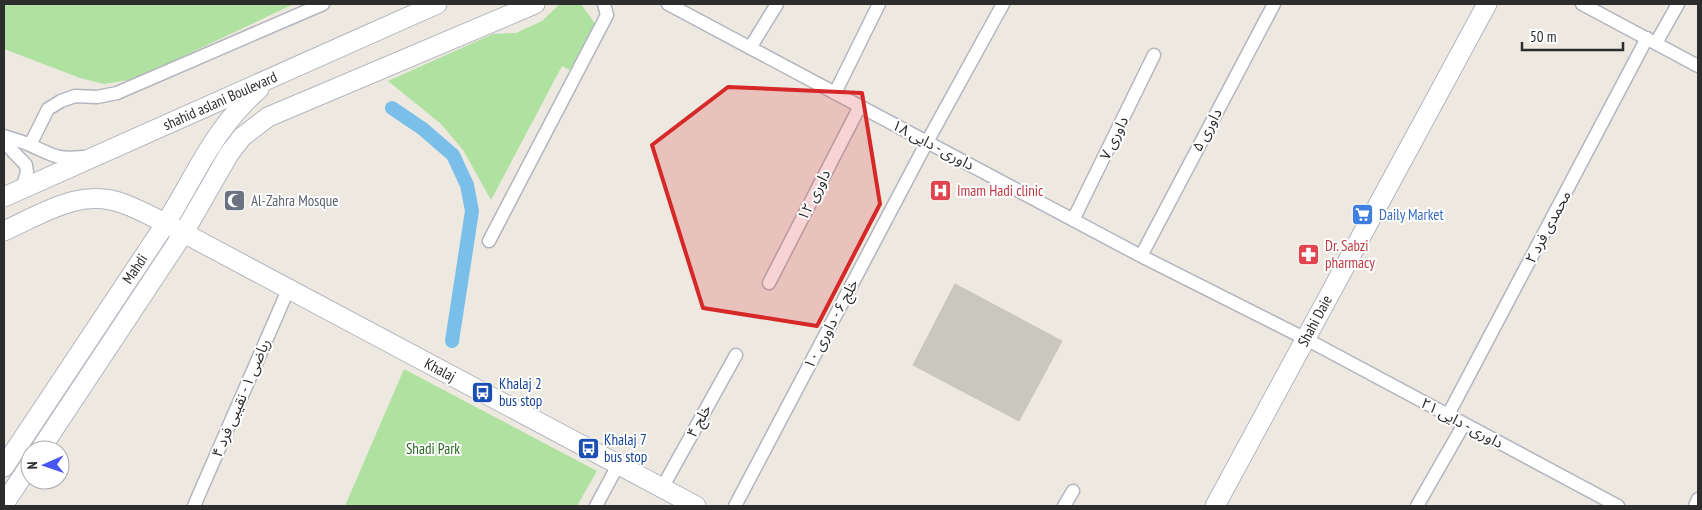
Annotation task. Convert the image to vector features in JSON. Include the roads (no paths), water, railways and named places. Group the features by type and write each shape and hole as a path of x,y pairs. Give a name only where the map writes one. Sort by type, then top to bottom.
{"main road":[{"name":"shahid aslani Boulevard","path":"4,198 437,4"},
{"name":"Mahdi","path":"47,440 183,234 229,154 242,137 268,117 535,4"},
{"name":"Shahi Daie","path":"1215,506 1487,4"},
{"name":"Mahdi","path":"4,466 165,224 212,142 241,105 272,78"},
{"path":"4,231 66,202 87,198 103,198 126,204 165,224"},
{"name":"Khalaj","path":"165,224 696,506"},
{"path":"4,504 20,480"}],"street":[{"path":"30,145 48,109 61,101 76,96 97,97 117,93 323,4"},
{"path":"489,241 607,14 604,4"},
{"name":"داوری - دایی ۱۸","path":"668,4 1141,256 1306,339"},
{"path":"750,48 777,4"},
{"path":"835,93 879,4"},
{"name":"خلج ۶ - داوری ۱۰","path":"735,506 1003,4"},
{"name":"داوری ۵","path":"1141,256 1274,4"},
{"path":"1582,4 1698,66"},
{"name":"محمدی فرد ۲","path":"1448,416 1652,41 1678,4"},
{"name":"داوری ۷","path":"1073,220 1154,55"},
{"name":"داوری ۱۲","path":"769,283 860,106"},
{"path":"4,136 30,145 49,155 65,159 95,156"},
{"path":"4,142 26,165 22,189"},
{"name":"ریاضی ۱ - نقیبی فرد ۴","path":"194,506 288,290"},
{"name":"داوری - دایی ۲۱","path":"1306,339 1618,506"},
{"name":"خلج ۴","path":"662,488 736,355"},
{"path":"1417,506 1464,424"},
{"path":"596,506 618,465"},
{"path":"1064,506 1073,490"},
{"path":"1694,506 1698,499"}],"waterway":[{"path":"392,108 423,129 453,155 467,185 472,211 452,341"}],"place":[{"name":"Imam Hadi clinic","path":"941,191"},
{"name":"Al-Zahra Mosque","path":"235,201"},
{"name":"Daily Market","path":"1363,215"},
{"name":"Dr. Sabzi pharmacy","path":"1309,255"},
{"name":"Khalaj 2 bus stop","path":"483,393"},
{"name":"Khalaj 7 bus stop","path":"588,449"}],"park label":[{"name":"Shadi Park","path":"433,449"}]}
